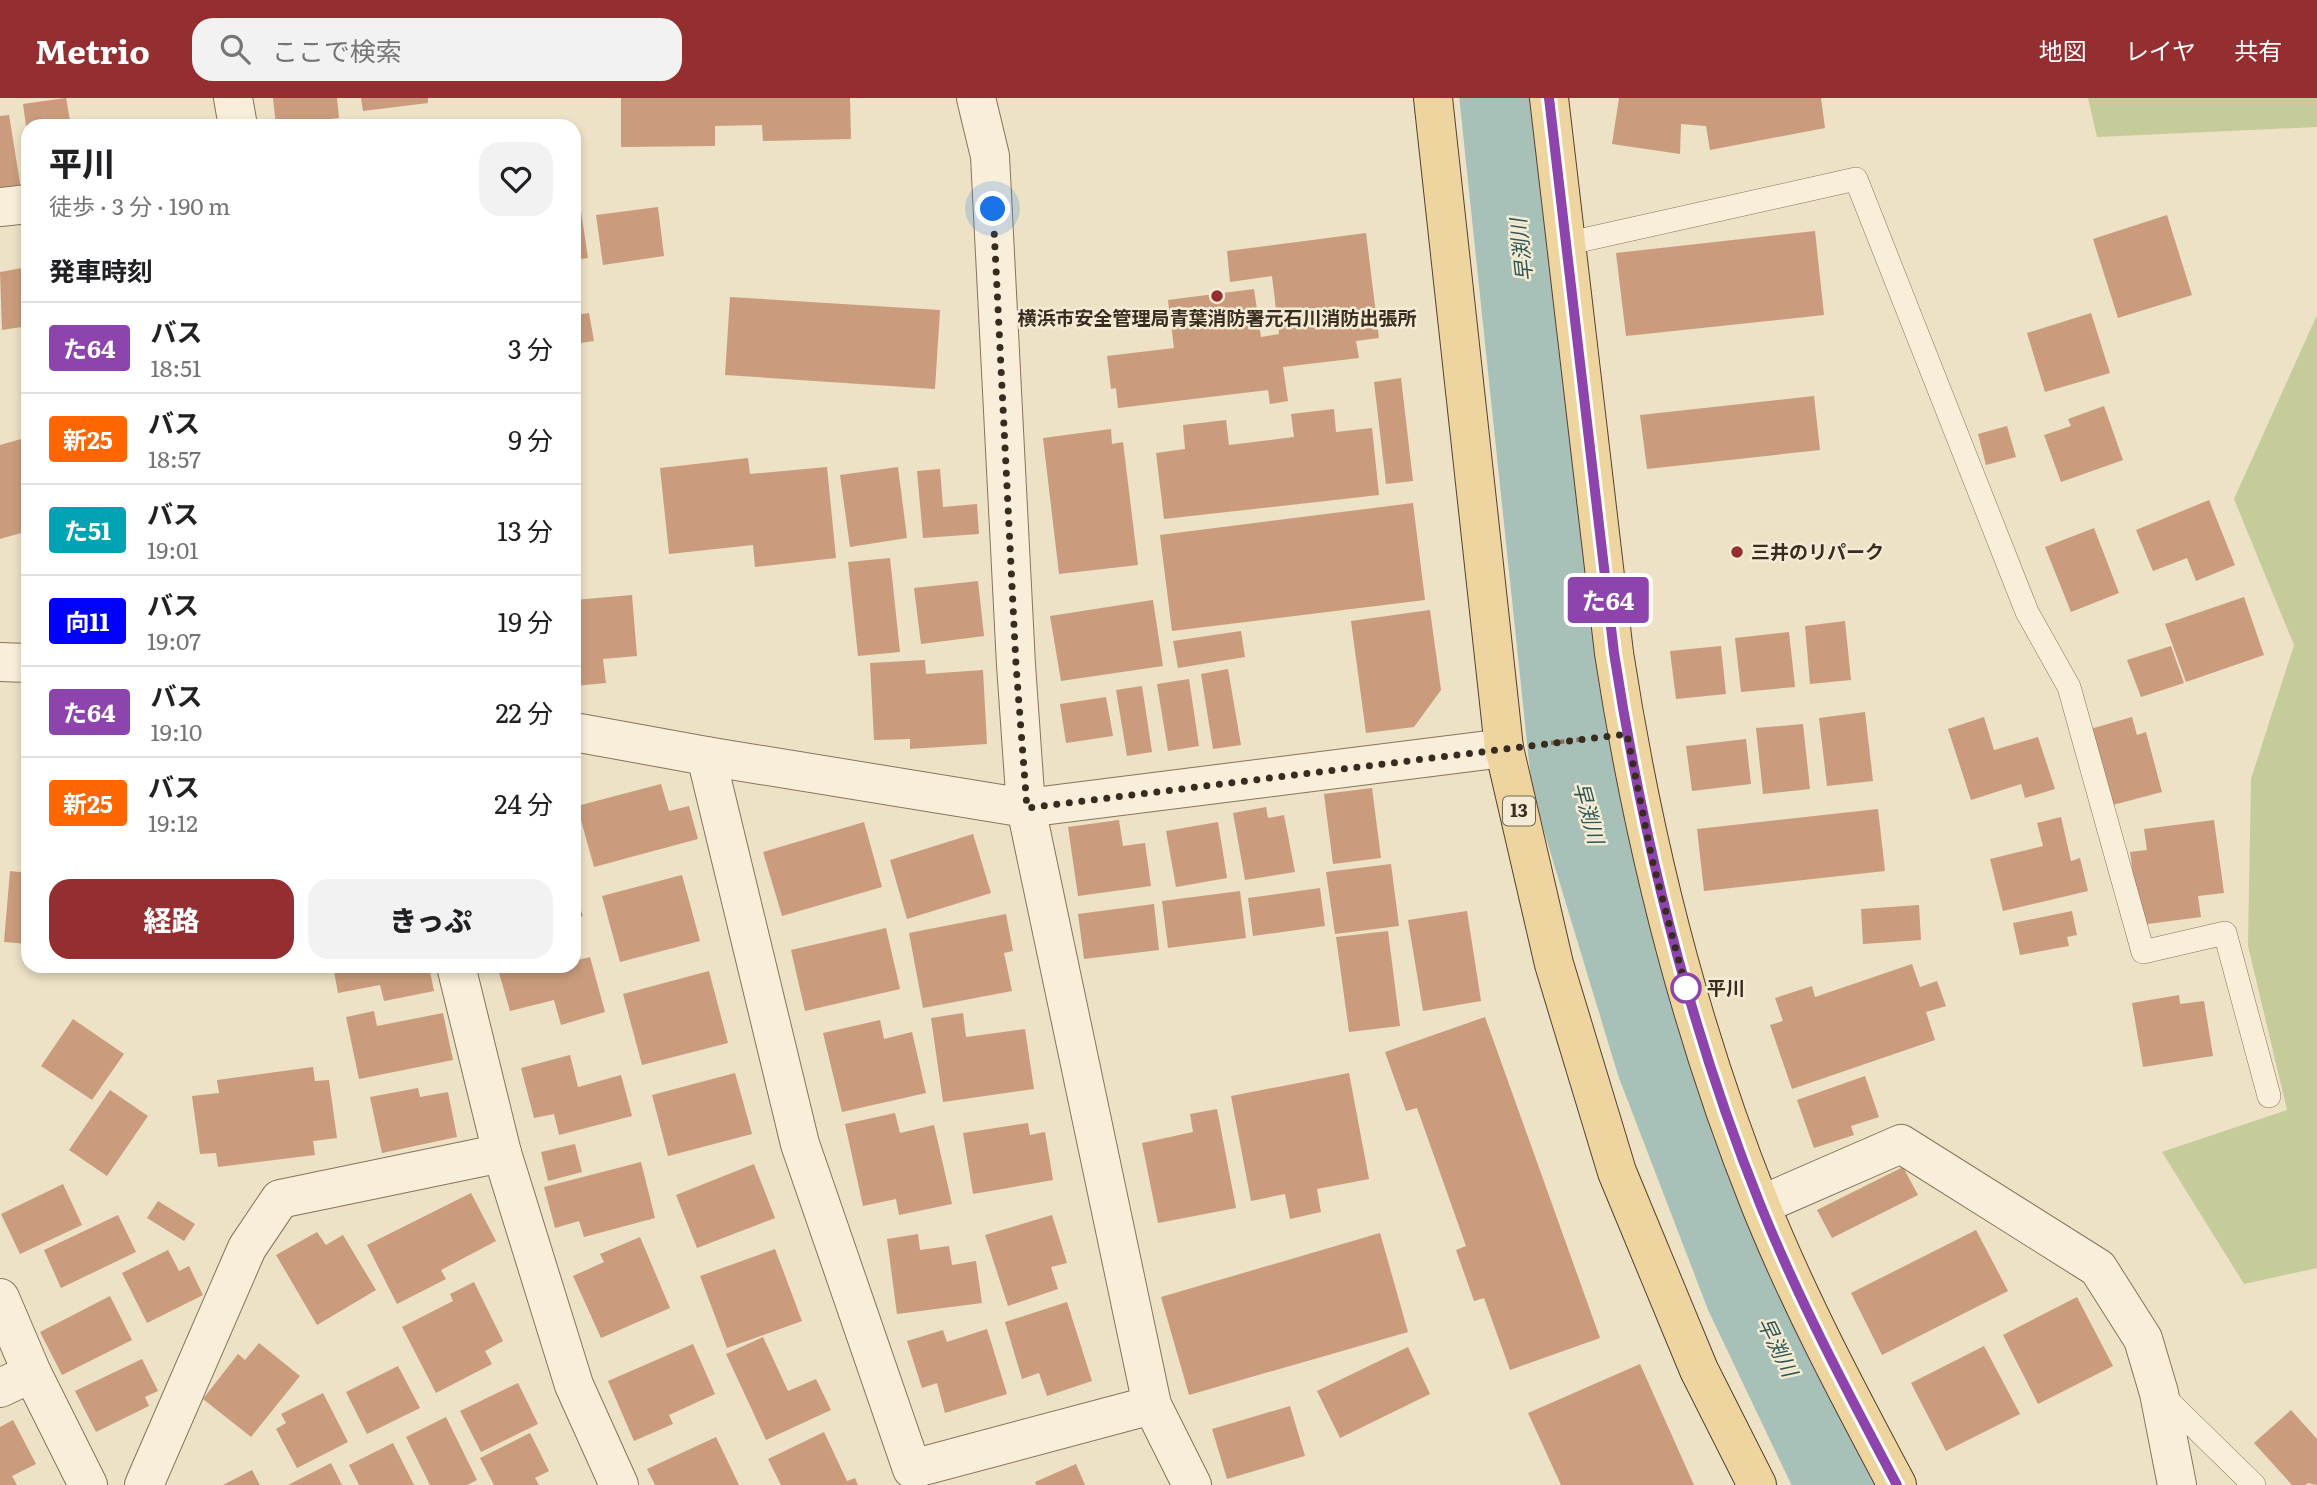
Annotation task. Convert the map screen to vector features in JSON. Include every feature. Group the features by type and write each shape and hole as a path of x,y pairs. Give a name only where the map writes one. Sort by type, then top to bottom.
{"main road":[{"name":"13","path":"1433,98 1504,748 1553,964 1617,1172 1699,1370 1757,1485"},
{"path":"1549,98 1614,653 1652,859 1682,977 1718,1092 1760,1205 1827,1353 1898,1485"}],"street":[{"path":"233,98 237,119"},
{"path":"976,98 990,156 1016,665 1027,808 1152,1405 1192,1485"},
{"path":"0,207 21,205"},
{"path":"0,662 21,663"},
{"path":"581,733 1027,808 1504,748"},
{"path":"706,756 800,1144 912,1469 1152,1405"},
{"path":"458,973 502,1153 574,1385 619,1485"},
{"path":"1760,1205 1901,1144 2098,1268 2143,1339 2159,1393 2177,1485"},
{"path":"144,1485 247,1248 280,1199 502,1153"},
{"path":"0,1298 16,1380 88,1485"}],"lane":[{"path":"1565,244 1856,179 2027,612 2069,687 2143,952 2225,933 2269,1096"},
{"path":"2159,1393 2254,1485"}],"path":[{"path":"1504,748 1627,734"}],"green space":[{"path":"2088,98 2317,98 2317,127 2097,137"},
{"path":"2317,315 2317,1268 2244,1284 2162,1152 2287,1110 2248,946 2251,779 2294,645 2234,499"}],"building":[{"path":"66,98 70,119 25,119 23,104"},
{"path":"273,98 337,98 339,118 275,119"},
{"path":"361,98 428,98 428,103 363,111"},
{"path":"621,98 850,98 851,139 763,141 762,125 715,126 715,146 621,147"},
{"path":"1619,98 1821,98 1825,128 1710,150 1706,126 1681,124 1680,154 1612,144"},
{"path":"9,115 21,189 0,192 0,116"},
{"path":"658,207 664,256 603,265 596,215"},
{"path":"581,211 588,258 581,259"},
{"path":"2167,215 2192,295 2118,318 2093,239"},
{"path":"1815,231 1824,315 1626,336 1616,253"},
{"path":"1366,233 1379,338 1356,341 1359,358 1283,367 1288,401 1270,404 1268,390 1118,408 1116,388 1111,389 1107,356 1174,348 1168,300 1254,289 1261,337 1279,334 1272,276 1230,282 1227,251"},
{"path":"21,268 21,327 2,330 0,272"},
{"path":"730,297 940,310 935,389 725,375"},
{"path":"589,313 594,341 581,343 581,314"},
{"path":"2091,313 2110,373 2045,392 2027,333"},
{"path":"1401,378 1413,481 1386,484 1374,382"},
{"path":"1814,396 1820,450 1647,469 1640,415"},
{"path":"2104,406 2123,460 2061,482 2044,435 2071,426 2068,419"},
{"path":"1334,409 1336,432 1372,428 1379,495 1164,519 1156,453 1185,449 1183,425 1226,420 1229,445 1294,437 1291,414"},
{"path":"2007,426 2016,457 1986,465 1978,434"},
{"path":"1111,429 1112,444 1123,442 1138,565 1059,574 1043,438"},
{"path":"21,439 21,533 0,539 0,445"},
{"path":"748,458 750,474 827,467 836,558 755,567 753,545 669,554 660,468"},
{"path":"898,467 907,538 850,547 840,475"},
{"path":"940,469 943,507 977,504 979,534 923,538 917,471"},
{"path":"2209,500 2235,565 2196,581 2187,558 2153,571 2136,530"},
{"path":"1413,503 1425,600 1172,631 1160,535"},
{"path":"2094,528 2119,593 2071,612 2045,547"},
{"path":"890,558 900,652 858,656 848,562"},
{"path":"978,581 984,636 921,644 914,588"},
{"path":"632,595 637,656 603,659 606,683 581,685 581,599"},
{"path":"2244,597 2264,655 2186,682 2165,624"},
{"path":"1153,600 1163,666 1061,681 1050,616"},
{"path":"1430,610 1441,690 1414,727 1366,733 1351,621"},
{"path":"1845,621 1851,680 1810,684 1805,626"},
{"path":"1241,631 1245,657 1178,668 1173,641"},
{"path":"1789,632 1795,687 1741,692 1735,638"},
{"path":"1721,646 1726,694 1676,699 1670,651"},
{"path":"2171,646 2184,683 2141,697 2127,660"},
{"path":"925,660 926,674 983,670 987,744 910,749 910,739 874,740 870,663"},
{"path":"1228,669 1241,745 1213,749 1201,674"},
{"path":"1189,679 1199,746 1168,751 1157,684"},
{"path":"1142,686 1152,752 1127,756 1116,690"},
{"path":"1106,697 1113,736 1066,743 1060,704"},
{"path":"1865,712 1873,781 1827,786 1819,718"},
{"path":"1984,717 1994,750 2038,737 2055,789 2025,798 2021,784 1971,800 1948,729"},
{"path":"2132,717 2137,735 2146,732 2162,792 2109,806 2087,730"},
{"path":"1803,724 1810,789 1763,794 1756,728"},
{"path":"1746,739 1751,784 1692,791 1686,746"},
{"path":"661,784 669,811 689,806 698,839 594,867 581,820 581,805"},
{"path":"1372,788 1381,858 1333,864 1324,794"},
{"path":"1266,807 1268,818 1284,815 1295,872 1245,880 1233,813"},
{"path":"1878,809 1885,871 1704,891 1697,829"},
{"path":"2061,817 2071,861 2080,858 2088,891 2003,911 1990,859 2043,846 2037,823"},
{"path":"1119,820 1123,846 1145,843 1151,886 1078,896 1068,827"},
{"path":"2214,820 2224,893 2198,896 2201,917 2140,925 2130,852 2147,850 2144,829"},
{"path":"864,822 882,887 782,916 763,852"},
{"path":"1218,822 1227,878 1176,887 1166,831"},
{"path":"973,834 991,893 907,919 890,860"},
{"path":"1391,864 1399,926 1335,934 1326,872"},
{"path":"10,871 21,872 21,943 4,942"},
{"path":"682,875 700,941 620,962 602,896"},
{"path":"1320,888 1325,926 1253,936 1248,898"},
{"path":"1240,891 1246,938 1168,948 1162,901"},
{"path":"1154,904 1159,950 1084,959 1078,914"},
{"path":"1919,905 1921,940 1863,944 1861,909"},
{"path":"1467,911 1481,1001 1423,1011 1408,920"},
{"path":"2072,911 2077,935 2067,937 2069,946 2020,955 2013,923"},
{"path":"1006,914 1013,951 1004,953 1012,991 923,1008 909,933"},
{"path":"886,928 900,989 805,1011 791,950"},
{"path":"1388,931 1400,1026 1349,1032 1336,937"},
{"path":"590,957 605,1012 561,1025 554,1000 510,1011 499,973 581,973 581,959"},
{"path":"1912,964 1920,987 1937,981 1946,1006 1926,1012 1935,1040 1792,1089 1770,1025 1783,1021 1775,998 1812,986 1815,997"},
{"path":"709,971 728,1043 642,1065 623,994"},
{"path":"334,973 430,973 434,991 384,1001 380,985 338,993"},
{"path":"2179,995 2180,1004 2204,1001 2213,1056 2143,1067 2132,1003"},
{"path":"374,1011 377,1026 443,1013 453,1060 359,1079 346,1017"},
{"path":"963,1013 966,1037 1025,1029 1034,1089 943,1102 931,1018"},
{"path":"1485,1017 1600,1338 1510,1370 1484,1298 1474,1301 1456,1250 1466,1246 1417,1108 1406,1111 1385,1052"},
{"path":"73,1019 124,1054 92,1100 41,1066"},
{"path":"880,1020 884,1039 912,1032 926,1093 842,1112 823,1033"},
{"path":"570,1055 578,1087 621,1075 632,1116 559,1135 554,1114 534,1118 521,1068"},
{"path":"313,1067 315,1081 329,1080 337,1138 313,1141 315,1155 218,1167 216,1153 200,1154 192,1096 219,1093 217,1080"},
{"path":"735,1073 752,1134 668,1156 652,1095"},
{"path":"1349,1073 1369,1179 1317,1189 1321,1212 1290,1219 1285,1194 1251,1201 1231,1096"},
{"path":"1865,1076 1879,1117 1851,1126 1854,1135 1814,1148 1797,1100"},
{"path":"418,1088 420,1097 448,1092 457,1137 382,1153 370,1097"},
{"path":"110,1090 148,1116 107,1176 69,1150"},
{"path":"1217,1109 1236,1208 1158,1223 1142,1143 1193,1132 1190,1114"},
{"path":"895,1113 900,1133 934,1125 952,1204 899,1215 896,1199 863,1206 845,1124"},
{"path":"1028,1123 1030,1135 1045,1132 1053,1180 973,1194 963,1133"},
{"path":"575,1144 582,1172 548,1181 541,1152"},
{"path":"641,1162 655,1218 584,1237 579,1221 555,1228 544,1187"},
{"path":"754,1164 775,1218 697,1248 676,1195"},
{"path":"1903,1167 1918,1195 1832,1238 1817,1210"},
{"path":"63,1184 82,1225 20,1254 1,1214"},
{"path":"471,1193 496,1241 441,1270 446,1279 397,1304 367,1245"},
{"path":"158,1201 195,1224 184,1241 147,1218"},
{"path":"118,1215 136,1252 61,1288 44,1250"},
{"path":"1052,1215 1067,1263 1051,1267 1058,1289 1008,1306 985,1235"},
{"path":"1976,1230 2008,1291 1882,1355 1851,1293"},
{"path":"317,1232 326,1245 343,1235 376,1290 317,1325 276,1255"},
{"path":"1380,1233 1408,1332 1189,1395 1161,1297"},
{"path":"918,1234 920,1250 949,1246 952,1265 976,1261 982,1303 897,1314 887,1239"},
{"path":"640,1237 670,1308 601,1338 573,1276 604,1262 600,1254"},
{"path":"775,1249 802,1321 727,1348 700,1276"},
{"path":"168,1250 179,1271 189,1266 203,1295 147,1323 122,1273"},
{"path":"474,1282 503,1341 485,1351 492,1364 436,1393 402,1327 453,1301 450,1294"},
{"path":"110,1296 132,1340 62,1375 40,1332"},
{"path":"2077,1297 2113,1366 2038,1404 2003,1335"},
{"path":"1067,1302 1092,1381 1047,1396 1039,1373 1022,1379 1005,1322"},
{"path":"987,1329 1007,1394 945,1413 937,1383 922,1388 907,1341 943,1330 947,1342"},
{"path":"763,1337 788,1391 816,1379 831,1410 766,1440 726,1354"},
{"path":"259,1343 300,1376 251,1437 203,1399 238,1354 245,1360"},
{"path":"693,1344 715,1394 669,1415 673,1424 634,1441 608,1381"},
{"path":"1984,1346 2020,1414 1946,1451 1911,1383"},
{"path":"1408,1347 1430,1394 1340,1438 1317,1391"},
{"path":"142,1359 158,1391 145,1397 149,1406 96,1432 75,1391"},
{"path":"1640,1364 1694,1485 1561,1485 1528,1413"},
{"path":"398,1366 420,1408 367,1434 346,1392"},
{"path":"518,1383 538,1424 481,1452 460,1411"},
{"path":"323,1393 348,1442 297,1468 276,1429 286,1423 281,1414"},
{"path":"1290,1406 1305,1456 1227,1479 1212,1429"},
{"path":"2291,1410 2317,1439 2317,1485 2292,1485 2254,1443"},
{"path":"446,1417 477,1480 467,1485 430,1485 406,1437"},
{"path":"13,1420 36,1464 12,1476 17,1485 0,1485 0,1427"},
{"path":"824,1432 847,1481 855,1478 858,1485 781,1485 768,1459"},
{"path":"530,1433 549,1471 535,1478 539,1485 494,1485 480,1458"},
{"path":"716,1437 739,1485 655,1485 647,1469"},
{"path":"393,1443 414,1485 359,1485 349,1465"},
{"path":"331,1463 342,1485 288,1485"},
{"path":"1076,1464 1085,1485 1036,1485 1035,1482"},
{"path":"252,1470 260,1485 223,1485"}],"waterway":[{"name":"早渕川","path":"1506,98 1578,783 1662,1060 1751,1292 1843,1485"}],"bus line":[{"name":"た64","path":"1549,98 1614,653 1652,859 1682,977 1718,1092 1760,1205 1827,1353 1897,1485"}],"place":[{"name":"横浜市安全管理局青葉消防署元石川消防出張所","path":"1217,296"},
{"name":"三井のリパーク","path":"1737,552"},
{"name":"平川","path":"1686,988"}],"route":[{"path":"993,209 1016,665 1027,808 1627,734 1652,859 1686,988"}]}
